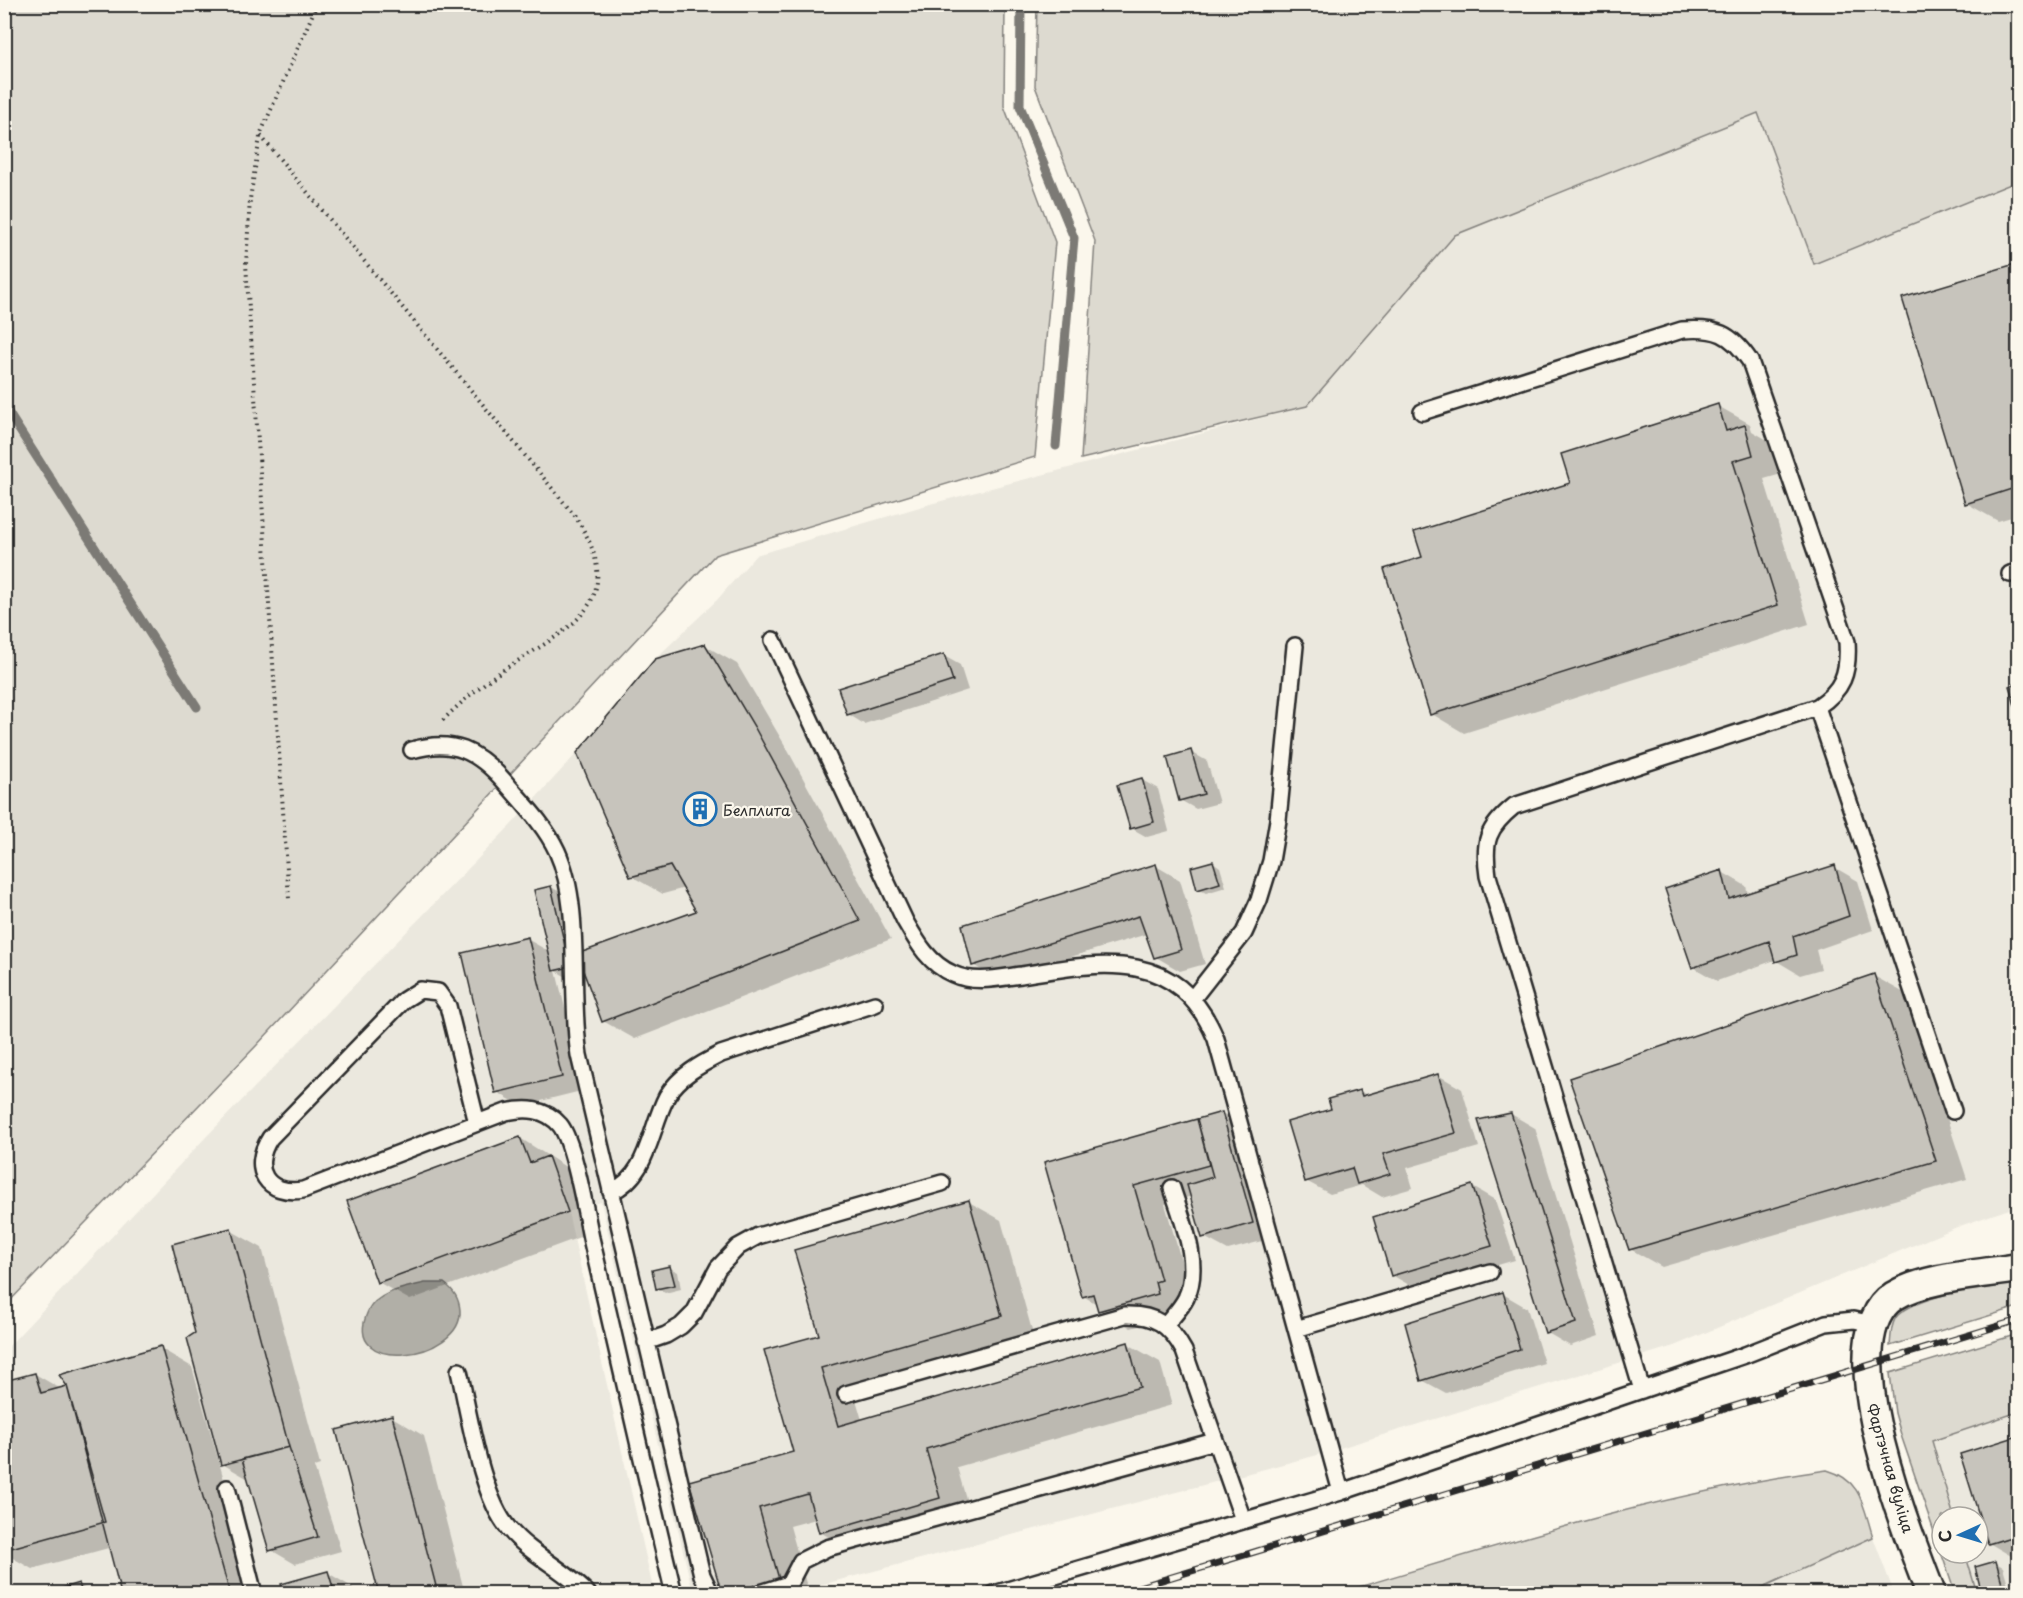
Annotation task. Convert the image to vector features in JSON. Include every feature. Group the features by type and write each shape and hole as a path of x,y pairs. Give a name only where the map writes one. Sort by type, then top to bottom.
{"street":[{"name":"Фартэчная вуліца","path":"1931,1593 1873,1417 1868,1365 1874,1324 1880,1310 1893,1297 1910,1288 2019,1268"}],"lane":[{"path":"1422,411 1682,330 1703,328 1723,334 1739,344 1750,362 1847,642 1849,664 1843,683 1832,697 1817,707 1514,806 1499,819 1488,835 1485,854 1488,876 1642,1390"},
{"path":"773,640 905,921 918,945 934,963 953,975 973,979 996,979 1091,964 1122,965 1158,974 1174,982 1193,998 1207,1017 1216,1038 1341,1492"},
{"path":"1193,998 1244,933 1262,890 1278,820 1295,646"},
{"path":"1817,707 1953,1111"},
{"path":"412,750 444,745 460,748 488,762 526,806 556,849 569,890 574,1009 579,1055 702,1575 711,1593"},
{"path":"477,1123 448,1006 438,992 420,990 404,1000 270,1138 263,1148 262,1172 277,1190 290,1192 303,1190 506,1112 522,1109 539,1111 561,1126 568,1141 674,1593"},
{"path":"611,1192 630,1182 639,1170 668,1095 683,1078 701,1064 721,1054 875,1004"},
{"path":"646,1342 666,1335 694,1313 718,1268 738,1247 758,1236 942,1184"},
{"path":"1166,1325 1186,1296 1191,1265 1190,1250 1173,1188"},
{"path":"1296,1329 1490,1272"},
{"path":"846,1394 1125,1316 1148,1316 1166,1325 1184,1351 1243,1520"},
{"path":"994,1593 1341,1492 1745,1356 1826,1323 1854,1320 1874,1324"},
{"path":"459,1371 488,1489 496,1509 508,1529 588,1593"},
{"path":"757,1593 789,1589 801,1561 826,1548 1215,1441"},
{"path":"227,1488 254,1593"}],"path":[{"path":"289,899 246,264 250,199 260,135 318,4"},
{"path":"260,135 575,516 591,540 597,565 596,593 583,615 565,631 493,677 459,704 412,750"}],"shaded area":[{"path":"5,5 1005,5 1004,106 1055,242 1035,457 715,555 256,1046 5,1306"},
{"path":"1037,5 2018,5 2018,181 1814,264 1758,113 1455,235 1307,406 1081,459 1095,241 1035,86"},
{"path":"1758,113 1815,264 2018,181 2018,1206 1957,1227 1674,1346 1314,1456 790,1593 693,1593 601,1202 568,1212 654,1593 11,1593 4,1571 4,1351 205,1138 511,825 577,753 655,659 717,600 756,555 930,504 1307,406 1455,235"},
{"path":"2018,1280 2018,1307 1890,1346 1894,1321 1898,1315 1909,1308 1938,1297"},
{"path":"425,1283 444,1283 453,1291 460,1310 456,1327 443,1341 425,1350 404,1354 385,1353 370,1346 364,1332 368,1311 373,1304 393,1291"},
{"path":"2018,1334 2018,1412 1932,1441 1951,1505 1930,1505 1930,1520 1895,1413 1890,1373"},
{"path":"2018,1412 2018,1593 1977,1593 1969,1565 1990,1565 1990,1505 1951,1505 1932,1441"},
{"path":"1827,1470 1839,1474 1854,1487 1863,1505 1873,1537 1750,1593 1339,1593 1520,1539 1642,1506 1703,1492"},
{"path":"1873,1537 1894,1593 1750,1594"},
{"path":"1945,1565 1969,1565 1977,1593 1955,1593"}],"building":[{"path":"2018,263 2018,487 1965,504 1902,298"},
{"path":"1718,404 1726,431 1745,425 1753,455 1733,461 1778,605 1430,715 1384,569 1422,557 1414,532 1570,483 1561,454"},
{"name":"Белплита","path":"705,644 755,728 860,921 602,1022 577,954 696,911 670,866 630,877 577,753 655,659"},
{"path":"944,654 953,681 847,715 838,688"},
{"path":"2018,683 2018,715 2009,686"},
{"path":"1191,750 1204,794 1179,801 1167,757"},
{"path":"1142,778 1154,822 1130,829 1117,785"},
{"path":"1213,861 1220,883 1197,890 1191,867"},
{"path":"1156,864 1181,950 1154,958 1139,916 972,966 962,925"},
{"path":"1835,865 1849,916 1793,936 1797,955 1775,962 1769,941 1692,968 1665,889 1722,870 1729,899"},
{"path":"551,886 570,967 553,971 534,890"},
{"path":"528,937 562,1077 495,1093 462,953"},
{"path":"1874,974 1936,1161 1629,1250 1569,1078"},
{"path":"1438,1074 1456,1133 1383,1154 1390,1174 1357,1184 1352,1168 1305,1182 1287,1122 1331,1109 1328,1099 1360,1090 1362,1096"},
{"path":"1222,1112 1253,1223 1202,1238 1187,1185 1213,1177 1197,1119"},
{"path":"1511,1113 1576,1323 1545,1333 1478,1120"},
{"path":"1197,1119 1209,1165 1134,1186 1161,1280 1155,1282 1158,1294 1098,1311 1093,1294 1082,1297 1044,1162"},
{"path":"520,1137 530,1163 548,1156 568,1212 377,1283 347,1201"},
{"path":"1472,1185 1492,1246 1391,1276 1373,1217"},
{"path":"969,1200 1002,1316 821,1368 838,1426 1128,1342 1140,1387 926,1449 940,1498 819,1533 808,1494 759,1508 779,1579 731,1594 722,1594 689,1481 793,1452 764,1350 819,1335 794,1250"},
{"path":"231,1228 289,1447 221,1465 187,1338 195,1333 172,1244"},
{"path":"670,1266 675,1285 656,1289 652,1270"},
{"path":"1503,1292 1520,1349 1421,1381 1405,1323"},
{"path":"161,1346 230,1594 121,1594 67,1386 59,1375"},
{"path":"35,1373 41,1393 67,1386 105,1522 4,1550 4,1381"},
{"path":"392,1415 438,1594 379,1594 336,1430"},
{"path":"2018,1436 2018,1551 2015,1552 2011,1537 1990,1543 1990,1505 1976,1505 1960,1454"},
{"path":"289,1447 318,1537 269,1551 242,1459"},
{"path":"1996,1561 2005,1594 1982,1594 1975,1567 1990,1565 1990,1563"},
{"path":"328,1571 335,1594 284,1594 281,1584"},
{"path":"79,1583 82,1594 43,1594"}],"waterway":[{"path":"1021,4 1020,106 1074,238 1056,446"},
{"path":"4,406 197,707"}],"railway":[{"path":"1116,1594 2018,1320"}],"place":[{"name":"Белплита","path":"700,809"}]}
